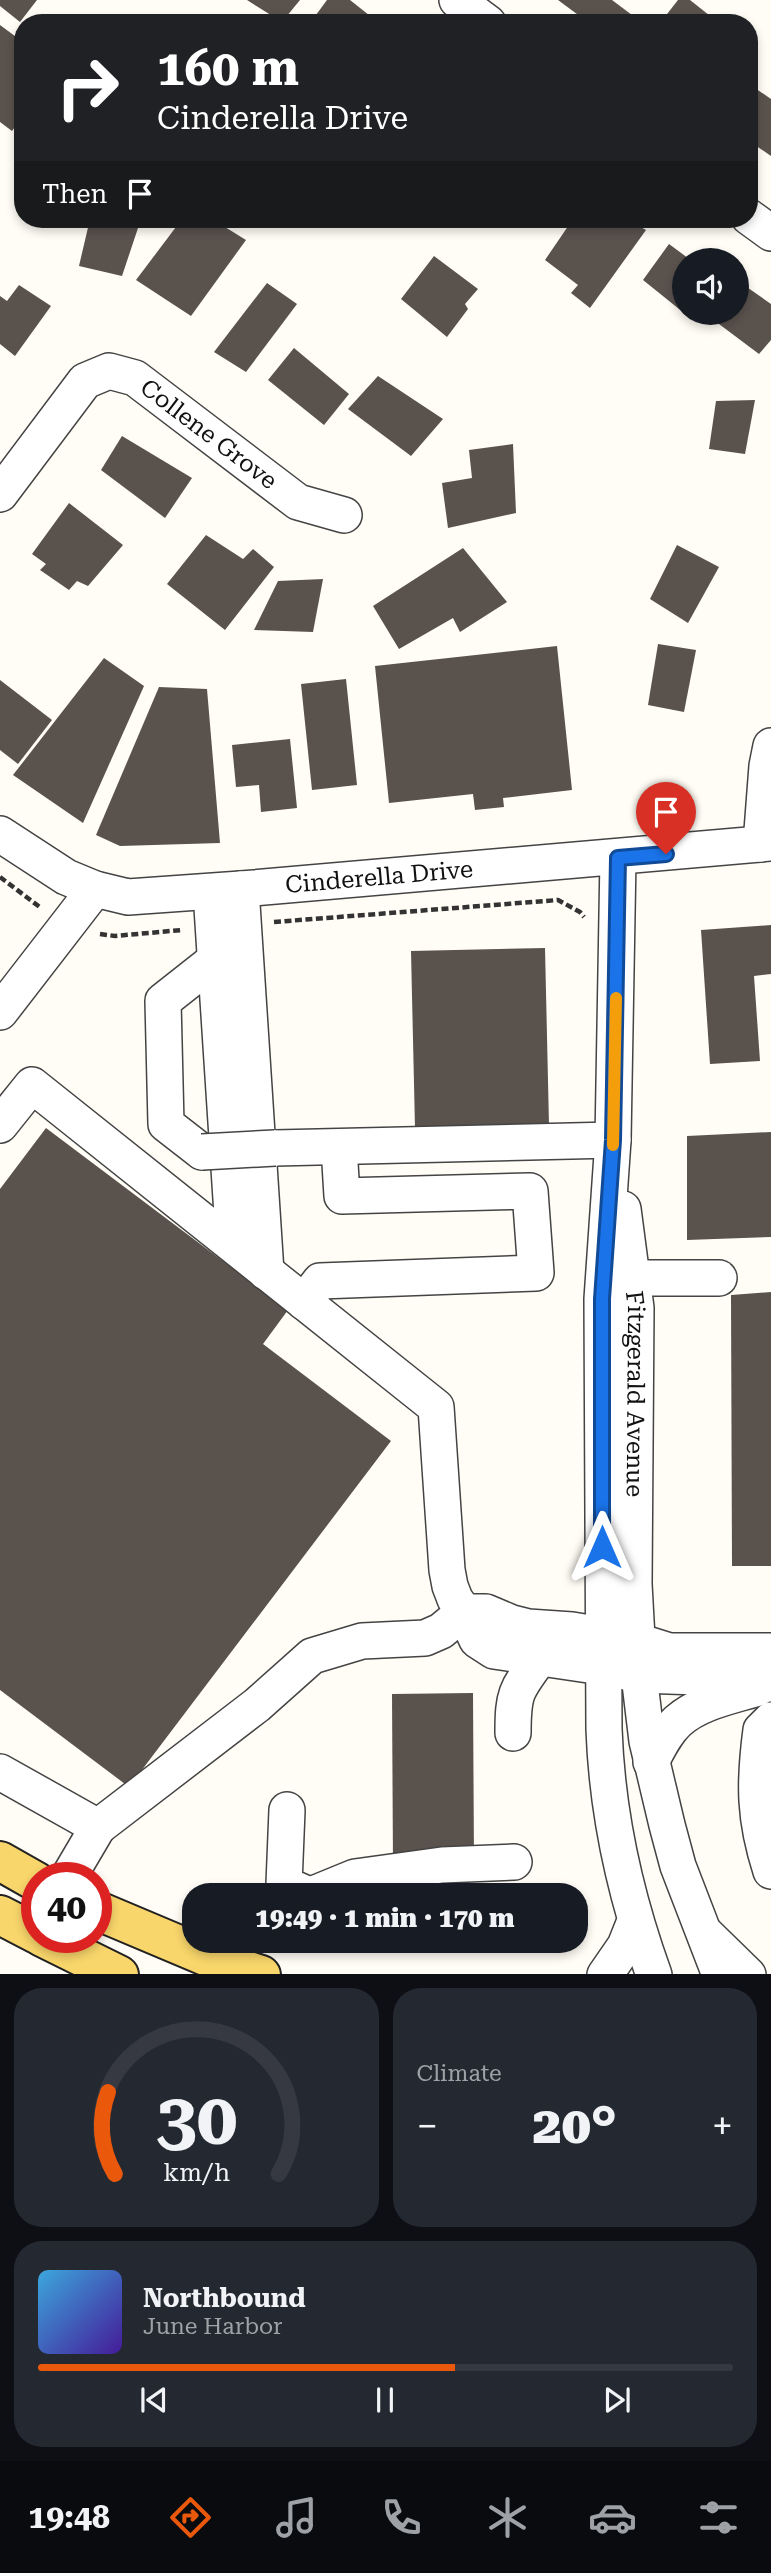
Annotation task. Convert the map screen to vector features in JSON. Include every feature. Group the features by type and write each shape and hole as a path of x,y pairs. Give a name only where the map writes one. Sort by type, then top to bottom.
{"main road":[{"path":"0,1861 21,1873"},
{"path":"0,1915 21,1926"},
{"path":"112,1917 210,1958 258,1974"},
{"path":"75,1953 117,1974"}],"street":[{"path":"457,0 476,14"},
{"name":"Collene Grove","path":"0,494 85,381 109,371 135,378 298,502 344,515"},
{"path":"766,844 767,766 771,746"},
{"name":"Cinderella Drive","path":"0,834 66,877 95,889 128,897 226,891 766,844"},
{"name":"Fitzgerald Avenue","path":"618,858 613,1140 618,1278 603,1652 605,1774 615,1838 635,1921 654,1974"},
{"path":"0,1012 95,889"},
{"path":"226,891 215,960 234,1245"},
{"path":"226,891 266,1272"},
{"path":"215,960 163,1001 166,1124 202,1152 613,1140"},
{"path":"0,1125 32,1084 436,1408 447,1570 455,1599 477,1640 485,1647 539,1659 603,1652 637,1641 669,1651 771,1651"},
{"path":"304,1302 320,1281 536,1273 530,1191 342,1196 339,1147"},
{"path":"618,1278 719,1278"},
{"name":"Fitzgerald Avenue","path":"618,1278 636,1308 634,1584 639,1675 651,1762 678,1866 720,1974"},
{"path":"77,1862 98,1826 248,1713 312,1656 362,1641 425,1638 441,1631 464,1612 486,1612 528,1628 572,1630 639,1675 758,1679 771,1684"},
{"path":"513,1732 513,1703 517,1690 539,1659"},
{"path":"651,1762 664,1738 680,1719 720,1699 771,1684"},
{"path":"771,1720 761,1730 755,1775 760,1837 771,1871"},
{"path":"0,1772 98,1826"},
{"path":"287,1810 300,1883"},
{"path":"332,1883 355,1877 442,1865 514,1862"},
{"path":"606,1974 625,1946 635,1921"},
{"name":"Fitzgerald Avenue","path":"704,1932 747,1974"}],"building":[{"path":"0,0 37,0 26,14 14,14 14,17 0,6"},
{"path":"247,0 300,0 289,14 269,14"},
{"path":"327,0 350,0 368,14 317,14"},
{"path":"558,0 612,0 631,14 577,14"},
{"path":"678,0 690,0 708,14 667,14"},
{"path":"0,25 14,35 14,128 12,131 0,122"},
{"path":"758,90 771,99 771,156 758,147"},
{"path":"88,228 138,228 122,276 79,266"},
{"path":"175,228 227,228 246,240 191,316 136,280"},
{"path":"567,228 646,230 590,308 571,293 578,285 545,260"},
{"path":"669,244 674,248 672,248 672,303 643,280"},
{"path":"434,256 478,289 465,304 468,309 447,337 401,299"},
{"path":"267,283 297,304 246,372 214,352"},
{"path":"19,285 51,306 15,356 0,344 0,296 7,301"},
{"path":"749,289 771,304 771,340 759,354 720,325 749,325"},
{"path":"294,348 349,394 324,425 268,380"},
{"path":"378,376 443,419 411,456 348,409"},
{"path":"755,400 745,454 709,449 716,401"},
{"path":"122,436 192,478 165,518 101,470"},
{"path":"513,444 516,513 448,528 442,483 472,478 469,450"},
{"path":"69,503 123,545 88,586 77,581 69,590 40,570 46,564 32,554"},
{"path":"206,535 243,559 253,549 274,567 225,630 167,584"},
{"path":"677,545 719,567 688,623 650,599"},
{"path":"463,548 507,602 460,632 453,618 399,649 373,606"},
{"path":"323,579 313,632 254,630 278,581"},
{"path":"658,644 696,650 684,712 648,705"},
{"path":"557,646 572,790 503,798 504,807 475,810 473,794 389,803 375,666"},
{"path":"104,658 144,686 83,823 13,775"},
{"path":"346,679 357,785 312,790 301,684"},
{"path":"0,680 52,720 18,764 0,750"},
{"path":"159,687 207,689 220,843 120,846 96,835"},
{"path":"290,739 297,808 261,812 259,785 236,787 232,745"},
{"path":"771,925 771,974 754,976 760,1061 710,1064 701,930"},
{"path":"545,948 549,1125 415,1128 411,951"},
{"path":"46,1128 288,1310 263,1344 391,1441 129,1787 0,1690 0,1189"},
{"path":"771,1132 771,1237 687,1240 687,1136"},
{"path":"771,1292 771,1566 732,1566 731,1295"},
{"path":"473,1693 474,1864 393,1865 392,1694"}],"slow traffic":[{"path":"613,1145 616,998"}],"route":[{"path":"602,1547 602,1299 613,1140 618,858 666,854"}]}
